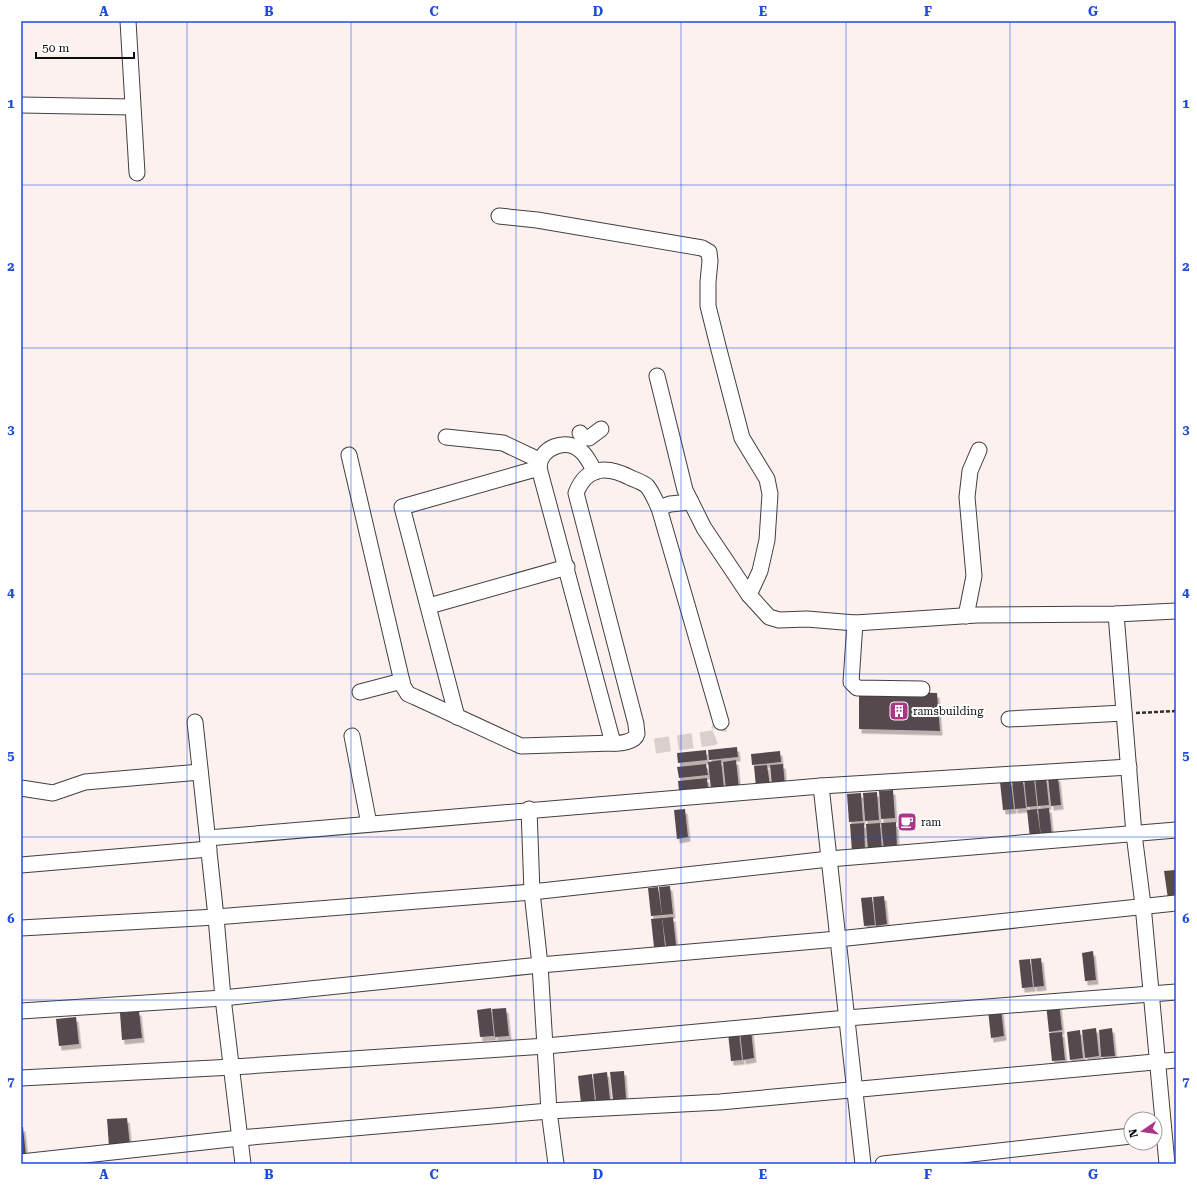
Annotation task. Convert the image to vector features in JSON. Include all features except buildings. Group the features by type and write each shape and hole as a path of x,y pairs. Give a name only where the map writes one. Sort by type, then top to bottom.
{"street":[{"path":"128,21 137,173"},
{"path":"21,104 132,107"},
{"path":"499,216 537,220 702,248 708,252 710,261 708,306 718,346 742,438 767,479 770,494 767,540 760,571 749,595"},
{"path":"657,376 685,490 704,528 749,595 769,617 779,620 807,619 855,623 966,616 1116,614 1176,611"},
{"path":"585,456 590,433"},
{"path":"446,437 503,442 539,464"},
{"path":"595,472 581,450 568,445 556,446 545,452 539,464 613,743"},
{"path":"966,616 974,576 967,497 970,471 979,450"},
{"path":"348,455 402,681 408,694 521,746 618,744 630,741 637,734 636,724 576,493 580,482 588,475 595,472 610,470 647,486 659,508 721,722"},
{"path":"457,717 402,507 539,464"},
{"path":"659,508 670,504 691,502"},
{"path":"428,606 567,567"},
{"path":"1116,614 1134,834 1143,905 1167,1164"},
{"path":"855,623 851,682 853,686 856,688 922,689"},
{"path":"360,692 402,681"},
{"path":"1009,719 1124,713"},
{"path":"195,722 216,917 223,998 233,1067 243,1164"},
{"path":"352,736 369,824"},
{"path":"21,865 369,824 529,809 821,786 1129,767"},
{"path":"21,788 53,792 85,782 200,772"},
{"path":"821,786 862,1164"},
{"path":"529,809 532,892 540,965 549,1111 556,1164"},
{"path":"21,928 216,917 532,892 829,859 1176,830"},
{"path":"21,1010 223,998 540,965 838,939 1143,905 1176,903"},
{"path":"21,1078 233,1067 546,1046 847,1018 1176,992"},
{"path":"21,1162 240,1138 549,1111 720,1102 1176,1060"},
{"path":"883,1164 1123,1137"}],"path":[{"path":"1124,713 1176,711"}],"tunnel":[{"path":"655,746 712,738 717,736 721,722"}],"place":[{"name":"ramsbuilding","path":"899,711"},
{"name":"ram","path":"907,822"}]}
